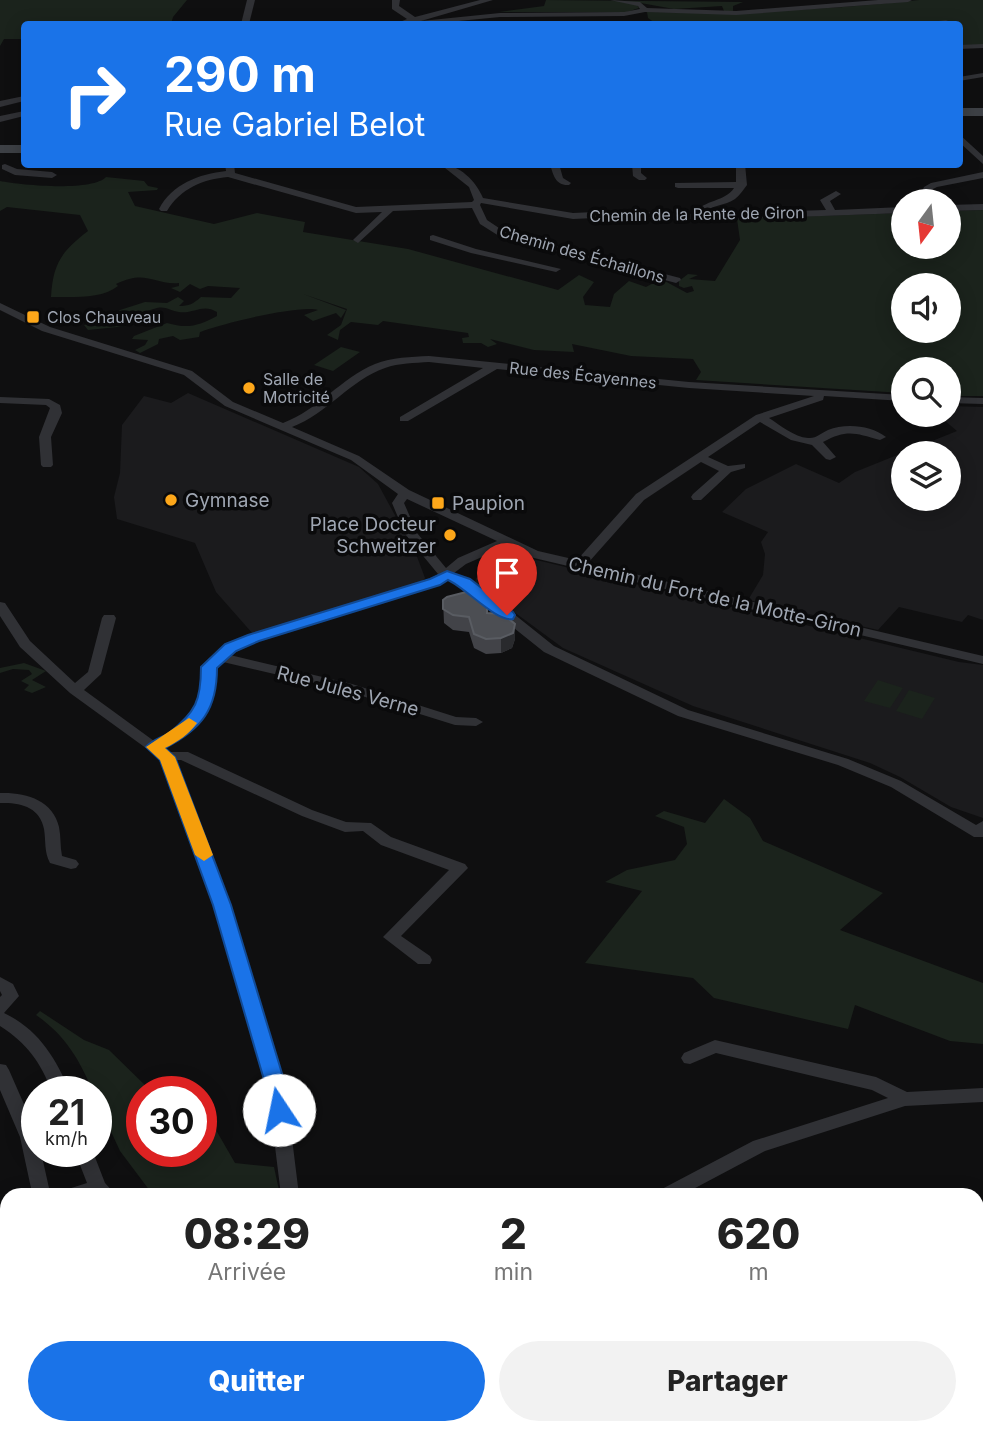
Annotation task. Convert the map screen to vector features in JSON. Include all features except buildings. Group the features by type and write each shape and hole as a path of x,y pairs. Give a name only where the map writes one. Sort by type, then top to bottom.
{"main road":[{"path":"963,112 983,112"},
{"path":"0,149 21,149"}],"street":[{"path":"246,21 251,0"},
{"path":"396,0 394,5 397,10 410,21"},
{"path":"415,21 489,0"},
{"path":"614,0 640,4 645,10"},
{"path":"422,21 491,15 624,13 645,10 736,13 908,0"},
{"path":"963,47 983,46"},
{"path":"963,78 983,75"},
{"path":"0,104 21,100"},
{"path":"0,118 21,114"},
{"path":"963,140 983,161"},
{"path":"21,150 2,167 15,172 52,175"},
{"path":"963,151 972,150"},
{"name":"Chemin des Échaillons","path":"449,168 475,188 482,222 502,234 676,280"},
{"path":"555,168 559,179 566,183"},
{"path":"637,168 636,174 642,178"},
{"path":"695,218 707,206 734,196 742,185 740,168"},
{"path":"164,209 172,197 204,177 229,169"},
{"name":"Chemin de la Rente de Giron","path":"229,169 336,206 365,210 477,203 568,216 616,214 695,218 891,210"},
{"path":"927,189 933,185 983,175"},
{"path":"678,185 742,185"},
{"name":"Chemin de la Rente de Giron","path":"832,212 825,200 836,194"},
{"path":"961,208 983,207"},
{"path":"358,240 389,210"},
{"path":"502,234 502,256"},
{"path":"433,238 474,251 556,269"},
{"name":"Chemin du Fort de la Motte-Giron","path":"0,306 46,329 188,373 222,399 355,458 405,494 534,554 983,660"},
{"name":"Rue des Écayennes","path":"282,427 299,423 358,379 395,361 429,359 676,384 891,397"},
{"path":"404,419 494,366"},
{"path":"580,564 640,497 760,417 831,394"},
{"path":"0,400 49,402 56,407 45,437 47,465"},
{"path":"961,400 983,401"},
{"path":"760,417 795,438 816,442 830,457"},
{"path":"816,442 836,431 861,430 880,437"},
{"path":"700,457 727,470"},
{"path":"697,497 727,470 741,466"},
{"path":"405,494 398,502 411,534 447,575 465,582 550,649 683,713 844,762 897,784 979,833 983,825"},
{"path":"154,747 173,738 203,710 209,687 209,667 230,648 253,638 435,582 462,561 505,542"},
{"path":"0,606 25,644 75,690 167,757 222,905 277,1090 289,1188"},
{"path":"75,690 94,674 109,618"},
{"name":"Rue Jules Verne","path":"220,657 347,687 455,721 476,722"},
{"path":"167,757 183,755 307,813 345,827 366,826 386,841 460,868 391,937 424,960"},
{"path":"0,798 23,798 38,806 50,824 55,859 71,864"},
{"path":"0,983 7,988 11,996 0,1008"},
{"path":"0,1018 20,1029 47,1056 55,1076"},
{"path":"690,1058 715,1046 876,1084 905,1099"},
{"path":"0,1070 29,1137 40,1188"},
{"path":"679,1188 759,1146 905,1099 983,1095"},
{"path":"91,1167 101,1188"}],"shaded area":[{"path":"0,0 187,0 172,21 21,21 21,39 4,39 0,46"},
{"path":"546,0 743,2 733,6 733,11 724,11 722,6 674,9 635,2 639,8 627,12 499,12 544,6"},
{"path":"919,0 983,0 983,45 963,47 963,21 652,21 648,18 647,12 783,10"},
{"path":"106,177 144,181 148,186 158,188 128,192 135,206 214,224 257,213 305,222 303,232 408,249 558,290 579,275 594,282 583,297 585,305 610,307 614,294 629,281 646,287 661,279 687,293 694,291 692,286 684,288 679,286 679,281 688,274 698,275 689,279 715,281 740,240 737,219 891,213 891,259 961,259 961,211 983,210 983,396 961,396 961,357 891,357 891,392 696,380 701,372 693,359 631,356 572,344 574,352 534,350 490,339 497,344 488,347 481,343 463,343 462,338 469,337 468,333 383,321 378,325 351,322 340,330 338,340 327,335 341,325 347,309 303,294 346,310 341,318 336,313 313,321 304,315 318,310 295,310 260,316 200,332 199,337 180,340 173,336 159,339 158,344 140,353 135,350 145,345 148,340 132,339 134,336 167,323 181,326 199,324 217,316 217,312 207,308 179,312 160,308 135,316 125,316 123,319 127,326 88,330 84,325 105,320 120,310 145,302 167,303 178,297 184,301 179,306 186,306 201,297 231,298 240,288 208,286 200,289 190,284 180,292 171,288 179,286 179,283 135,278 96,295 51,297 54,275 60,259 88,231 80,215 7,207 0,211 0,181 55,186 86,185"},
{"path":"341,347 360,352 333,371 314,365"},
{"path":"188,393 359,467 378,484 416,554 425,578 421,583 253,634 216,592 195,543 117,519 114,497 120,473 122,425 144,396 171,403"},
{"path":"961,406 983,407 983,620 968,615 962,622 899,607 878,630 748,600 763,575 765,554 761,542 768,532 722,512 746,489 796,464 839,483 855,472 891,458 891,511 961,511 961,441 932,441 957,431 952,427 961,427"},
{"path":"524,557 959,662 983,665 983,818 951,807 870,763 693,706 563,648 475,583 476,578"},
{"path":"24,663 46,671 32,680 46,687 32,693 24,690 29,685 21,681 32,674 29,670 13,669 0,673 0,668"},
{"path":"878,680 903,688 890,708 864,701"},
{"path":"909,690 935,698 922,719 896,711"},
{"path":"724,799 750,818 763,841 883,893 840,930 983,983 983,1044 950,1041 855,1005 848,1029 714,998 693,978 585,963 642,891 605,882 627,870 675,860 687,844 684,827 655,816 664,811 705,823"},
{"path":"40,1011 84,1040 109,1050 136,1076 126,1076 126,1159 112,1134 112,1076 86,1076 63,1040 36,1015"},
{"path":"217,1132 235,1163 274,1167 278,1188 148,1188 132,1167 217,1167"}],"slow traffic":[{"path":"189,723 173,738 154,747 167,757 204,855"}],"place":[{"name":"Clos Chauveau","path":"33,317"},
{"name":"Salle de Motricité","path":"249,388"},
{"name":"Gymnase","path":"171,500"},
{"name":"Paupion","path":"438,503"},
{"name":"Place Docteur Schweitzer","path":"450,535"}],"route":[{"path":"279,1110 277,1090 222,905 167,757 154,747 173,738 203,710 209,687 209,667 230,648 253,638 435,582 447,575 465,582 507,615"}]}
